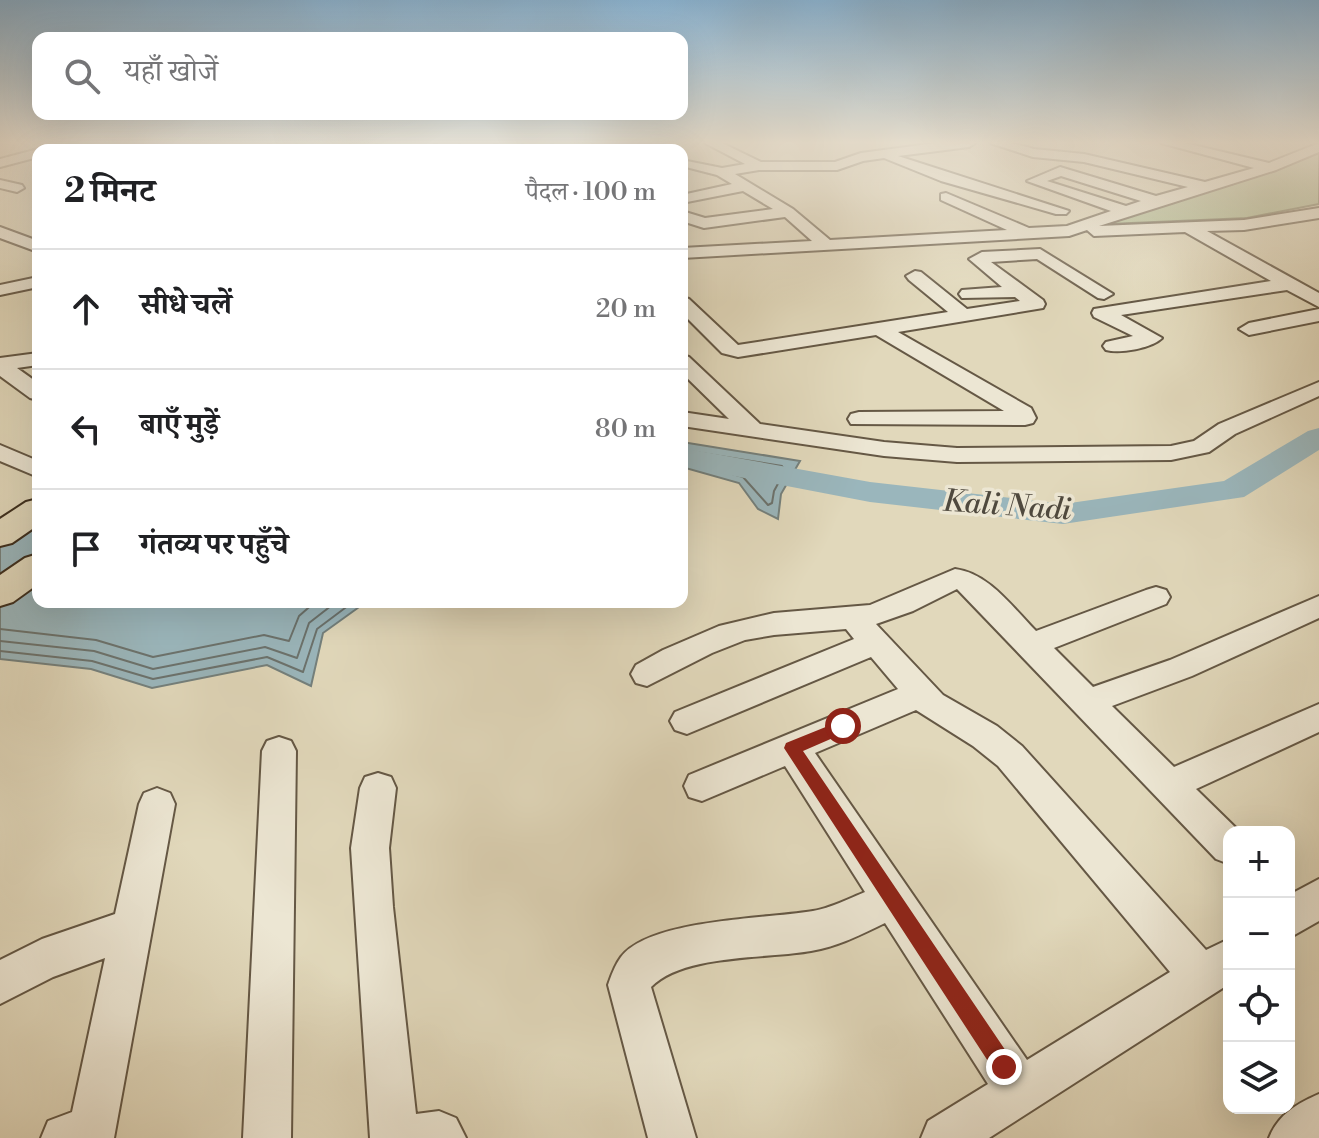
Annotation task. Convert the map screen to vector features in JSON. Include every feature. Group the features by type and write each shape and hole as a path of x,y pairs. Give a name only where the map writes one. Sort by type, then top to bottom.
{"main road":[{"path":"0,535 32,513"},
{"path":"0,593 32,570"}],"street":[{"path":"761,196 787,212 825,244"},
{"path":"1007,196 1095,222"},
{"path":"1080,196 1125,211"},
{"path":"1140,196 1156,201"},
{"path":"1069,231 1174,196"},
{"path":"946,197 1031,234"},
{"path":"688,218 704,223 787,212"},
{"path":"688,253 1069,231 1191,229 1261,223 1319,213"},
{"path":"1261,223 1307,232"},
{"path":"1222,227 1319,280"},
{"path":"1191,229 1319,301"},
{"path":"0,232 32,245"},
{"path":"688,359 729,349 743,351 1036,304 977,259 1040,254 1104,294"},
{"path":"915,276 964,316"},
{"path":"0,290 32,283"},
{"path":"1113,346 1152,338 1101,313 1224,292 1287,285"},
{"path":"968,294 1019,291"},
{"path":"688,309 729,349"},
{"path":"1249,329 1319,315"},
{"path":"859,419 1025,418 1023,413 880,329"},
{"path":"0,365 32,360"},
{"path":"0,365 32,389"},
{"path":"688,366 753,430"},
{"path":"688,420 884,449 957,455 1171,453 1201,447 1227,429 1319,388"},
{"path":"0,452 32,467"},
{"path":"687,721 864,631 893,609 955,579 964,580 978,590 1223,841"},
{"path":"1030,645 1156,597"},
{"path":"1086,702 1181,668 1319,606"},
{"path":"647,674 695,646 760,626 864,631 920,694 1010,756 1216,969 1020,1091 963,1133"},
{"path":"702,786 920,694"},
{"path":"1168,786 1319,717"},
{"path":"792,748 1020,1091"},
{"path":"267,1138 279,751"},
{"path":"378,788 370,848 394,1138"},
{"path":"82,1135 132,928 157,804"},
{"path":"672,1138 629,985 637,969 654,958 690,949 748,937 813,931 893,899"},
{"path":"0,983 42,960 132,928"},
{"path":"1293,1138 1319,1118"},
{"path":"415,1138 439,1135 442,1138"}],"green space":[{"path":"1178,196 1319,196 1319,204 1247,218 1085,225"}],"water":[{"path":"688,443 800,461 781,494 778,519 758,509 739,483 688,469"},
{"path":"29,526 32,528 32,608 358,608 323,633 311,686 267,665 152,688 91,669 0,659 0,546"}],"waterway":[{"name":"Kali Nadi","path":"688,458 870,492 1063,514 1233,490 1319,437"}],"route":[{"path":"843,726 792,748 1004,1067"}]}
